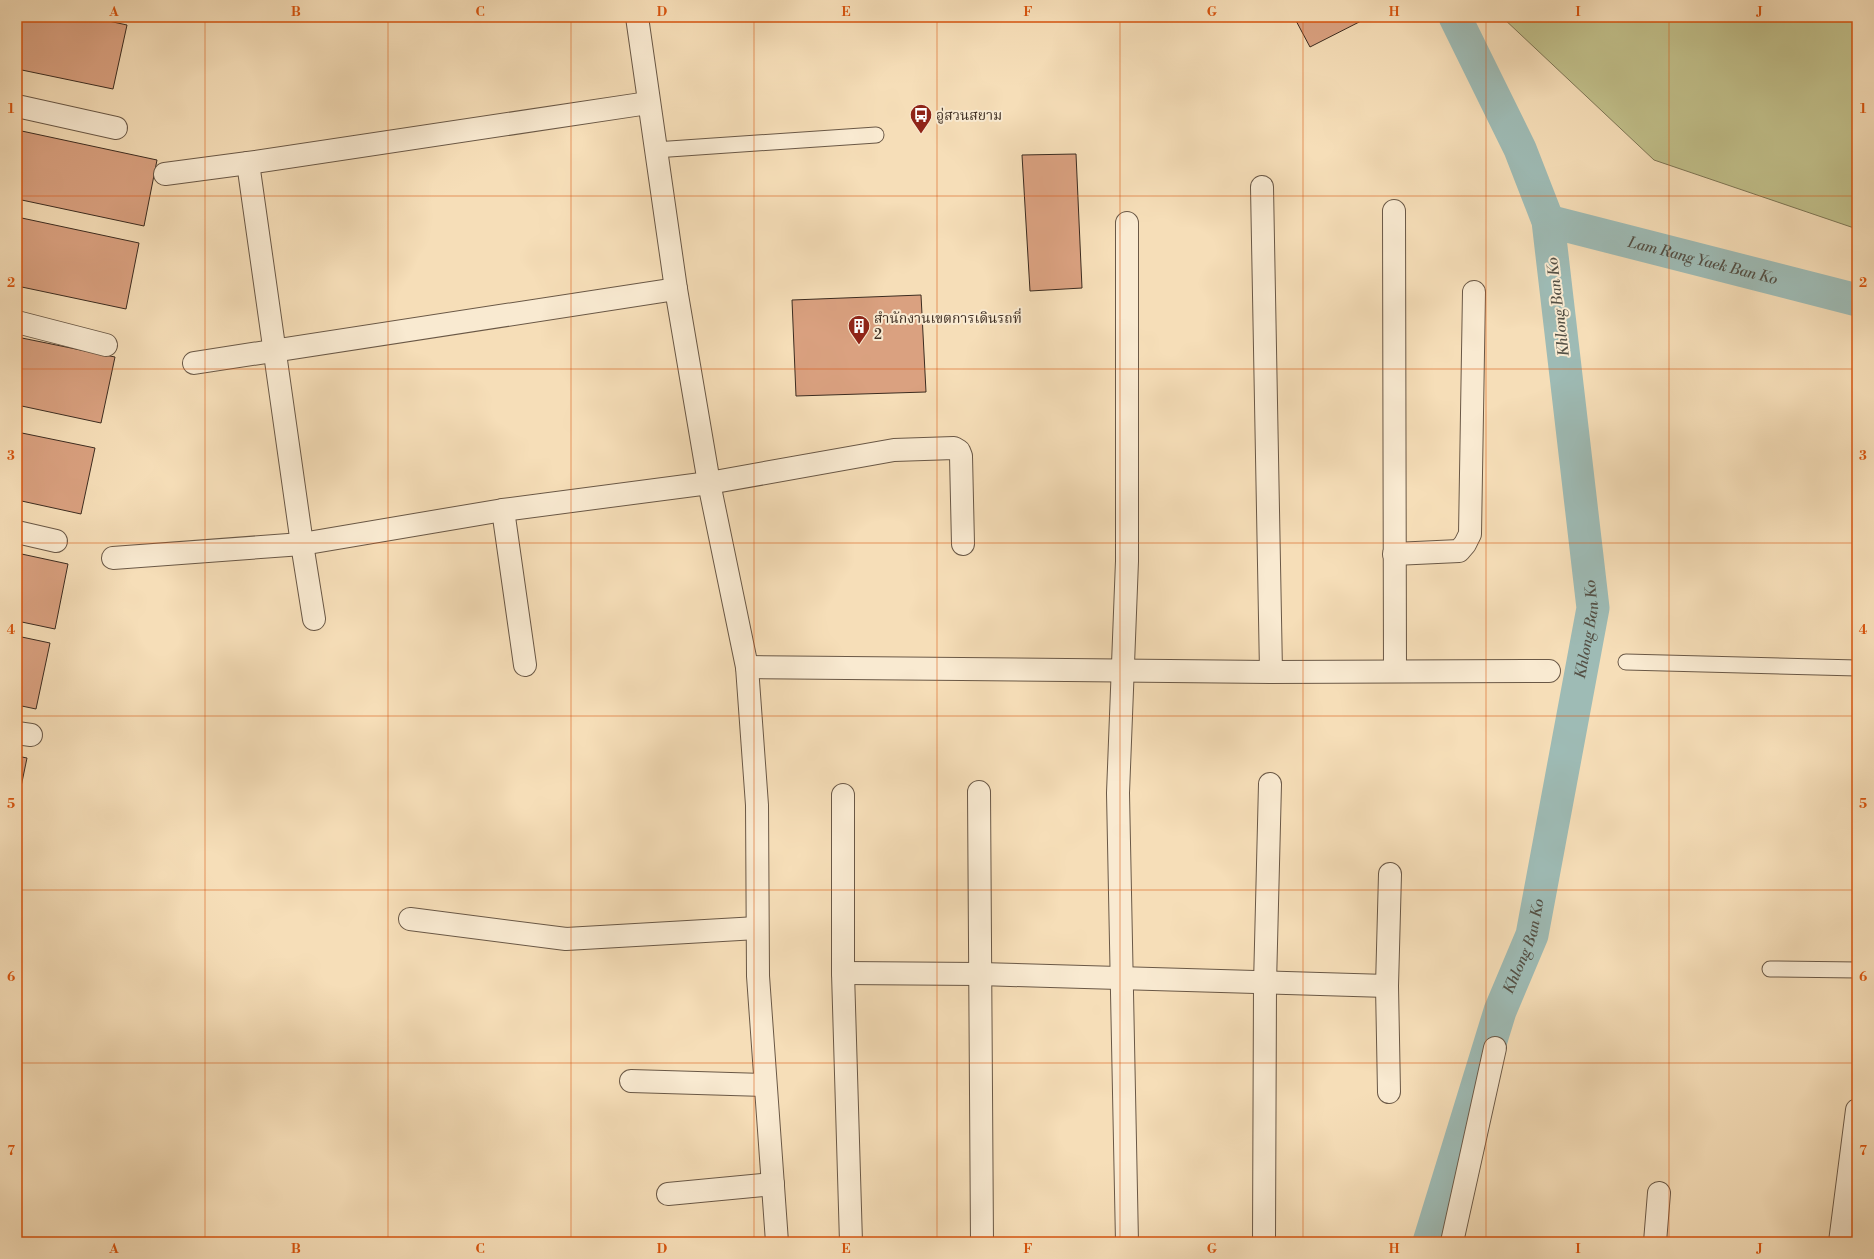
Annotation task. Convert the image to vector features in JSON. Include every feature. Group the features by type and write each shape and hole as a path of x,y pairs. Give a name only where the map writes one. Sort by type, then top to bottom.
{"street":[{"path":"637,17 648,103 676,289 709,483 747,667 757,805 757,928 765,1085 777,1242"},
{"path":"164,174 248,163 648,103"},
{"path":"17,106 116,128"},
{"path":"248,163 314,619"},
{"path":"1262,187 1271,672"},
{"path":"1394,211 1395,671"},
{"path":"1127,223 1126,561 1118,793 1128,1242"},
{"path":"194,363 676,289"},
{"path":"1394,554 1459,551 1465,544 1470,534 1474,292"},
{"path":"17,322 106,345"},
{"path":"113,558 302,544 503,510 709,483 894,450 954,448 959,451 961,456 963,544"},
{"path":"503,510 525,665"},
{"path":"17,532 56,541"},
{"path":"747,667 1271,672 1549,670"},
{"path":"1264,1242 1265,984 1270,784"},
{"path":"979,792 982,1242"},
{"path":"843,795 843,973 851,1242"},
{"path":"1388,1092 1387,986 1390,874"},
{"path":"410,919 566,939 757,928"},
{"path":"843,973 980,974 1265,984 1387,986"},
{"path":"1452,1242 1494,1048"},
{"path":"631,1081 765,1085"},
{"path":"1840,1242 1857,1110"},
{"path":"668,1194 773,1184"},
{"path":"1655,1242 1659,1193"}],"lane":[{"path":"655,150 876,135"},
{"path":"1626,662 1857,668"},
{"path":"1770,969 1857,970"}],"shaded area":[{"path":"1502,17 1857,17 1857,229 1654,160"}],"building":[{"path":"17,17 90,17 127,25 113,89 17,69"},
{"path":"1294,17 1369,17 1310,47"},
{"path":"17,130 157,160 144,226 17,199"},
{"path":"1076,154 1082,288 1030,291 1022,155"},
{"path":"17,217 139,243 126,309 17,286"},
{"name":"สำนักงานเขตการเดินรถที่ 2","path":"921,295 926,392 796,396 792,300"},
{"path":"17,337 115,357 101,423 17,405"},
{"path":"17,432 95,448 81,514 17,500"},
{"path":"17,553 68,564 55,629 17,621"},
{"path":"17,636 50,643 36,709 17,705"},
{"path":"17,756 27,758 17,806"}],"waterway":[{"name":"Khlong Ban Ko","path":"1429,1242 1500,1011 1532,935 1593,608 1548,221 1520,149 1455,17"},
{"name":"Lam Rang Yaek Ban Ko","path":"1548,221 1857,300"}],"place":[{"name":"อู่สวนสยาม","path":"921,134"},
{"name":"สำนักงานเขตการเดินรถที่ 2","path":"859,346"}]}
